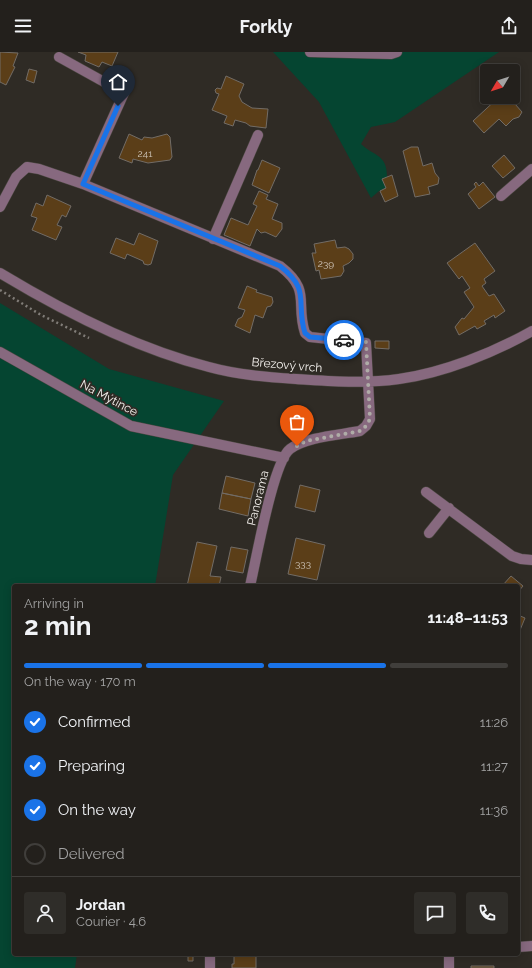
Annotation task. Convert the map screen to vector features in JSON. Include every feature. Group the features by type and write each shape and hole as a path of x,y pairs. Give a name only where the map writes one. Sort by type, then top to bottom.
{"street":[{"path":"310,52 391,54 397,52"},
{"path":"59,57 124,93 83,184"},
{"path":"213,239 258,135"},
{"path":"0,207 16,176 27,167 39,169 83,184 280,266 293,277 301,297 303,327 305,333 310,337 366,342 369,382"},
{"path":"501,196 532,169"},
{"name":"Březový vrch","path":"0,273 81,318 163,352 209,367 256,377 340,382 369,382 400,379 454,365 518,339 532,331"},
{"name":"Na Mýtince","path":"0,352 131,426 284,458"},
{"name":"Panorama","path":"250,584 277,473 284,458 289,450 306,441 360,431 366,426 370,419 369,382"},
{"path":"426,492 512,556 532,560"},
{"path":"429,533 449,508"},
{"path":"520,947 532,946"},
{"path":"210,956 210,968"},
{"path":"449,956 449,968"}],"green space":[{"path":"273,52 499,52 395,122 371,127 361,144 382,160 385,164 387,177 382,179 386,188 379,191 371,198 319,102"},
{"path":"0,303 109,369 224,401 173,475 155,584 12,584 12,956 77,956 75,968 0,968"}],"building":[{"path":"0,52 18,53 13,66 15,67 6,85 0,82"},
{"path":"78,52 118,52 112,66 102,62 99,67 85,61 86,55"},
{"path":"29,69 37,71 34,83 26,80"},
{"path":"226,76 244,84 239,96 242,102 252,108 268,109 266,128 250,126 246,123 235,120 233,126 224,123 227,116 212,110 219,94 216,93 215,90 217,88 221,89"},
{"path":"491,104 515,104 522,112 519,117 513,119 506,126 499,119 484,133 473,121"},
{"path":"129,134 142,140 144,137 152,138 167,134 170,137 172,157 170,160 148,163 133,159 132,163 119,158"},
{"path":"411,147 418,147 423,166 432,163 435,173 439,178 438,184 428,187 430,194 415,197 403,151"},
{"path":"504,155 515,168 503,178 492,166"},
{"path":"262,160 280,168 269,193 252,185"},
{"path":"392,175 398,196 385,202 380,191 386,188 382,179"},
{"path":"476,182 479,186 483,182 495,197 479,209 468,194 476,187 474,184"},
{"path":"259,191 268,195 266,199 278,204 272,219 282,223 282,229 276,237 265,232 261,233 257,229 250,246 224,235 231,218 248,225 257,206 253,204"},
{"path":"47,195 71,206 66,217 62,215 57,225 62,227 56,240 32,230 37,218 31,216 36,203 43,206"},
{"path":"139,233 158,241 151,264 144,264 143,261 127,254 125,259 110,253 116,238 134,245"},
{"path":"335,240 337,248 345,247 349,249 353,254 353,259 343,266 344,271 341,276 321,279 319,270 316,271 312,253 316,253 314,244"},
{"path":"475,243 495,271 484,279 486,283 482,286 489,296 494,294 505,311 495,318 494,315 484,321 486,324 477,329 475,326 459,335 455,327 474,307 464,292 470,288 462,276 459,279 447,263"},
{"path":"247,286 257,290 256,292 272,297 273,302 271,306 267,307 263,318 255,315 250,333 235,326 245,310 238,308"},
{"path":"375,341 389,341 389,349 375,348"},
{"path":"226,476 255,483 251,499 222,493"},
{"path":"300,485 320,490 315,512 295,507"},
{"path":"222,493 251,499 248,516 219,509"},
{"path":"296,538 325,545 317,580 288,574"},
{"path":"197,542 217,546 210,576 221,577 219,584 187,584"},
{"path":"231,547 248,550 243,573 226,570"},
{"path":"511,576 523,586 520,590 520,584 504,584"},
{"path":"520,616 525,618 520,630"},
{"path":"188,956 193,956 193,961 188,961"},
{"path":"234,956 256,956 256,968 232,968 232,964 234,964"},
{"path":"471,966 494,966 494,968 471,968"}],"way so far":[{"path":"297,446 306,441 360,431 366,426 370,419 368,356 366,342 344,340"}],"route":[{"path":"118,106 83,184 280,266 293,277 298,288 301,297 303,327 305,333 310,337 344,340"}]}
